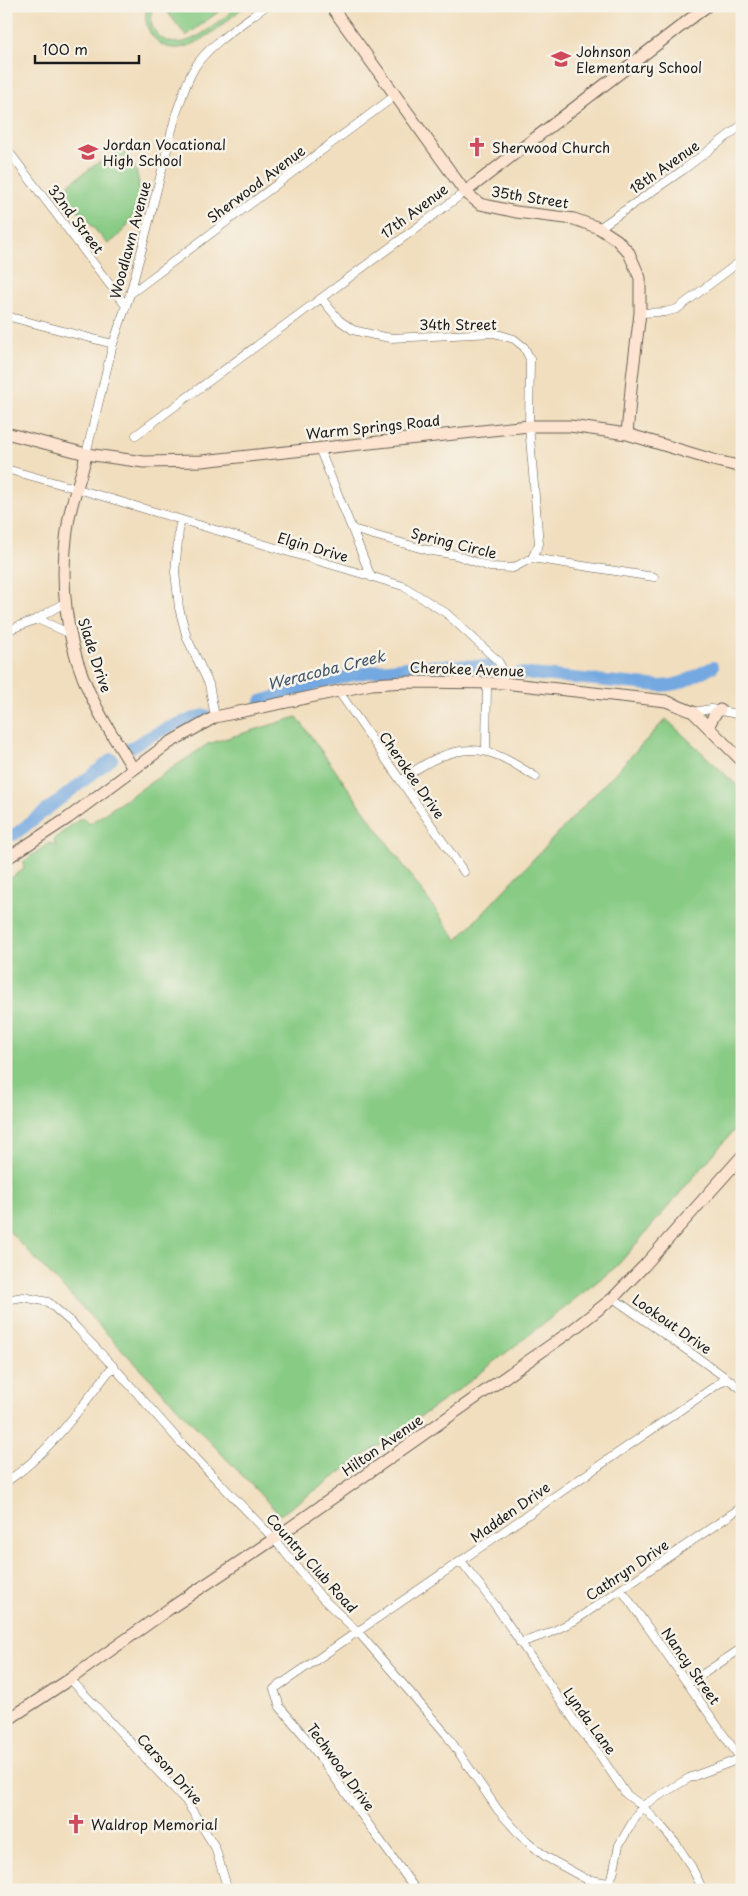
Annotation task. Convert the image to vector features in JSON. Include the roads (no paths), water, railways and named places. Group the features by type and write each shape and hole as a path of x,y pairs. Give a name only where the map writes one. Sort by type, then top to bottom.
{"street":[{"name":"Woodlawn Avenue","path":"86,454 114,344 130,294 176,114 185,86 196,66 212,48 266,6"},
{"name":"35th Street","path":"331,6 465,192 480,204 516,212 574,220 599,228 617,240 629,253 640,278 640,313 627,434"},
{"name":"17th Avenue","path":"136,435 465,192 707,6"},
{"name":"Sherwood Avenue","path":"130,294 396,95"},
{"name":"18th Avenue","path":"599,228 683,170 742,125"},
{"name":"32nd Street","path":"6,148 126,306"},
{"path":"640,313 665,312 677,309 742,260"},
{"name":"34th Street","path":"322,299 339,320 353,330 374,335 391,338 494,333 514,339 524,347 530,359 529,426"},
{"path":"6,316 114,344"},
{"path":"529,426 539,544 532,558 654,576"},
{"name":"Warm Springs Road","path":"6,433 86,454 159,463 202,461 529,426 570,426 627,434 704,458 742,467"},
{"path":"319,448 371,577"},
{"name":"Slade Drive","path":"86,454 68,523 64,604 69,633 82,673 98,710 133,769"},
{"name":"Elgin Drive","path":"6,469 403,586 446,613 498,661 503,670 503,683"},
{"path":"180,520 175,572 179,608 187,638 208,684 215,717"},
{"name":"Spring Circle","path":"352,529 427,550 456,555 490,567 513,568 532,558"},
{"path":"6,631 37,619 64,604"},
{"path":"37,619 69,633"},
{"name":"Cherokee Avenue","path":"9,858 68,818 169,742 215,717 372,684 389,682 503,683 666,701 693,712 742,761"},
{"path":"486,751 487,684"},
{"name":"Cherokee Drive","path":"339,692 464,872"},
{"path":"693,712 711,709 742,715"},
{"path":"708,727 715,714 720,710"},
{"path":"401,782 415,770 454,752 465,750 486,751 536,776"},
{"path":"6,838 9,858"},
{"name":"Hilton Avenue","path":"6,1721 274,1539 571,1331 613,1298 742,1156"},
{"name":"Country Club Road","path":"6,1300 23,1297 48,1302 73,1324 182,1444 274,1539 322,1598 358,1632 446,1734 498,1810 521,1836 546,1857 586,1879 608,1886"},
{"name":"Lookout Drive","path":"613,1298 742,1389"},
{"path":"6,1482 45,1449 72,1420 113,1366"},
{"name":"Madden Drive","path":"308,1667 727,1378"},
{"name":"Cathryn Drive","path":"520,1643 547,1634 574,1621 742,1507"},
{"name":"Lynda Lane","path":"461,1561 495,1605 626,1794 642,1806 677,1845 691,1866 703,1890"},
{"name":"Nancy Street","path":"621,1590 741,1758"},
{"path":"688,1684 742,1648"},
{"name":"Techwood Drive","path":"308,1667 274,1690 280,1707 306,1738 416,1890"},
{"name":"Carson Drive","path":"70,1679 186,1801 215,1848 228,1890"},
{"path":"608,1886 613,1874 619,1845 642,1806 689,1778 741,1758"}],"waterway":[{"name":"Weracoba Creek","path":"261,701 335,679 394,668 448,665 489,666"},
{"name":"Weracoba Creek","path":"519,673 660,686 682,682 713,667"},
{"name":"Weracoba Creek","path":"129,749 148,737 205,715"},
{"name":"Weracoba Creek","path":"14,835 112,759"}],"place":[{"name":"Johnson Elementary School","path":"561,59"},
{"name":"Sherwood Church","path":"477,147"},
{"name":"Jordan Vocational High School","path":"88,152"},
{"name":"Waldrop Memorial","path":"76,1824"}]}
